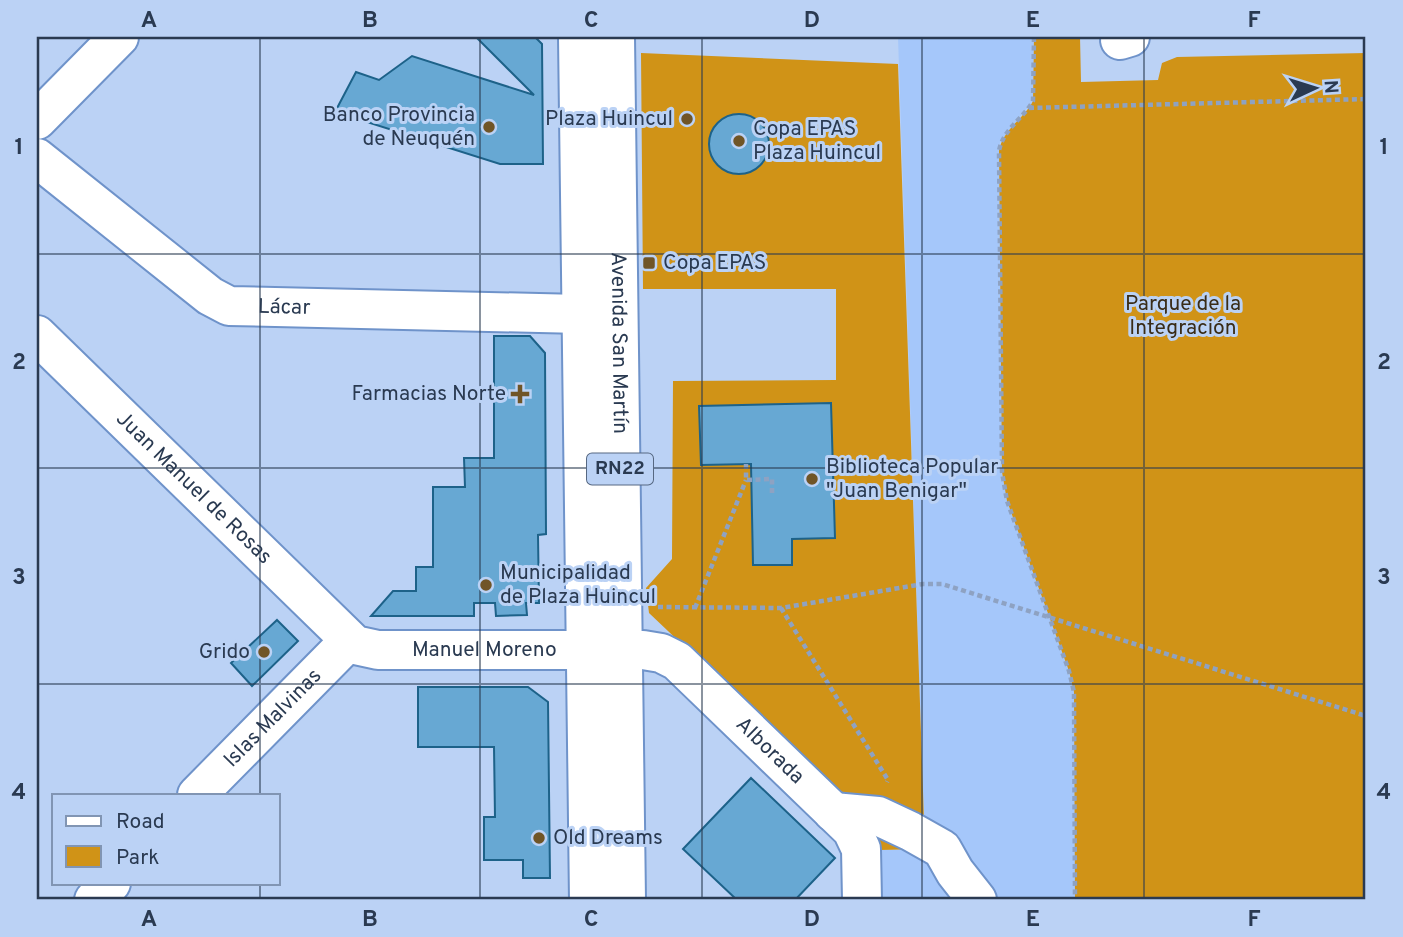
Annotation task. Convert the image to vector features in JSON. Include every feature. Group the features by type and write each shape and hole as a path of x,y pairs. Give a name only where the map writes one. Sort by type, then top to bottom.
{"main road":[{"path":"37,120 118,37"},
{"name":"Avenida San Martín","path":"578,37 581,314 604,650 626,900"},
{"name":"Avenida San Martín","path":"589,900 604,650 615,37"},
{"name":"Lácar","path":"37,158 210,296 229,306 581,314"},
{"name":"Juan Manuel de Rosas","path":"37,335 349,641"},
{"name":"Manuel Moreno","path":"349,641 363,648 378,650 604,650"},
{"name":"Islas Malvinas","path":"198,794 349,641"},
{"name":"Alborada","path":"604,650 652,651 669,656 684,666 852,830 859,842 862,857 862,900"},
{"path":"833,812 878,816 942,849 955,873 977,900"},
{"path":"94,900 110,884"}],"path":[{"path":"1034,37 1034,92 1029,108 1005,134 999,151 1002,472 1007,501 1069,671 1074,692 1075,900"},
{"path":"1029,108 1366,99"},
{"path":"695,608 746,480 746,464"},
{"path":"746,480 772,479 772,495"},
{"path":"652,607 781,608 936,583 1366,716"},
{"path":"781,608 888,780 882,791"}],"shaded area":[{"path":"898,37 1034,37 1033,101 1000,142 999,151 1002,472 1007,501 1069,671 1074,692 1075,900 881,900 880,850 925,849"}],"green space":[{"name":"Parque de la Integración","path":"1034,37 1080,37 1081,82 1158,80 1162,63 1177,57 1366,53 1366,900 1075,900 1074,692 1069,671 1007,501 1002,472 999,151 1009,130 1033,101"},
{"path":"641,53 898,64 925,849 880,850 875,831 863,816 649,613 646,588 672,559 673,381 836,380 836,289 643,289"}],"building":[{"path":"476,37 535,37 542,44 543,164 500,164 335,112 356,72 379,80 412,56 534,95"},
{"name":"Copa EPAS Plaza Huincul","path":"733,114 745,114 761,122 767,132 767,156 761,166 745,174 733,174 717,166 709,150 709,138 717,122"},
{"path":"494,336 530,336 545,353 546,534 538,535 539,603 526,603 527,615 496,616 495,603 474,603 474,616 371,616 393,591 416,591 416,567 433,567 433,487 465,487 464,458 494,458"},
{"path":"831,403 835,538 792,539 792,565 753,565 751,464 701,465 699,406"},
{"name":"Grido","path":"277,620 298,641 252,686 231,663"},
{"path":"418,687 528,687 548,702 550,878 523,878 523,860 484,860 484,817 495,817 494,747 418,747"},
{"path":"751,778 835,858 795,900 737,900 683,849"}],"place":[{"name":"Plaza Huincul","path":"687,119"},
{"name":"Banco Provincia de Neuquén","path":"489,127"},
{"name":"Copa EPAS Plaza Huincul","path":"739,141"},
{"name":"Copa EPAS","path":"649,263"},
{"name":"Farmacias Norte","path":"520,394"},
{"name":"Biblioteca Popular \"Juan Benigar\"","path":"812,479"},
{"name":"Municipalidad de Plaza Huincul","path":"486,585"},
{"name":"Grido","path":"264,652"},
{"name":"Old Dreams","path":"539,838"}]}
